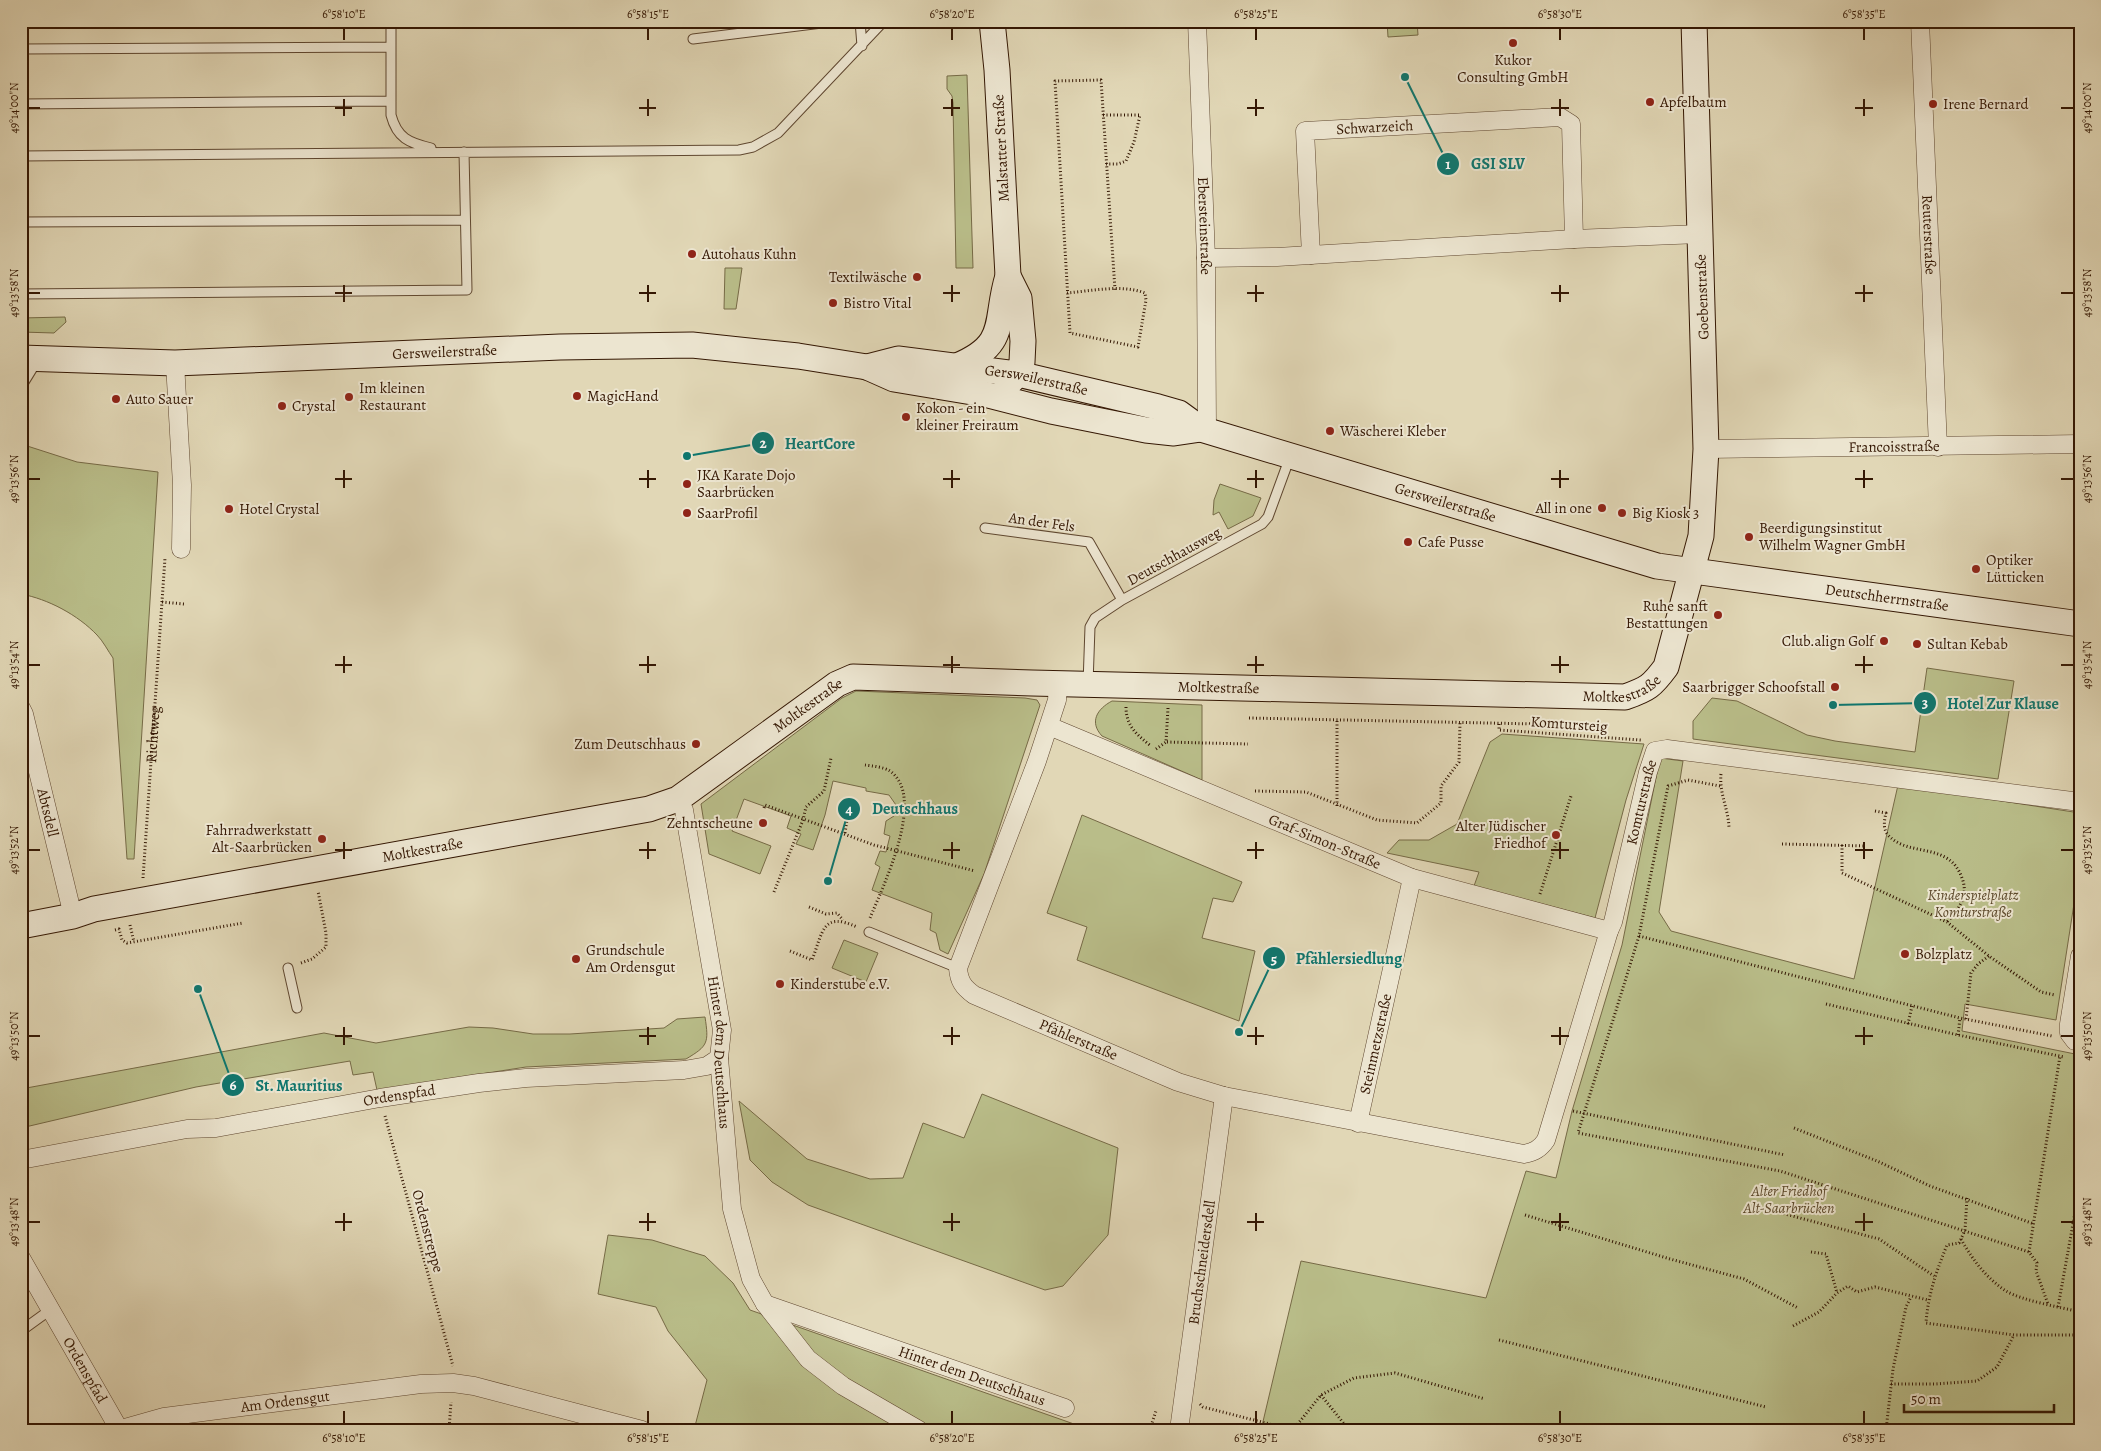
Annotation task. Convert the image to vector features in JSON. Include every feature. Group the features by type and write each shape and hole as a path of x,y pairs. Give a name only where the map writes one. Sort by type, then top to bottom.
{"main road":[{"name":"Malstatter Straße","path":"957,366 985,351 993,341 998,330 1001,298 1008,276 997,70 992,21"},
{"name":"Goebenstraße","path":"1693,571 1702,526 1706,449 1694,21"},
{"name":"Malstatter Straße","path":"1002,381 1022,362 1023,341 1019,298 1008,276"},
{"name":"Gersweilerstraße","path":"30,358 175,363 668,345 726,347 867,368 894,380 1002,381 1024,404 1146,430 1174,433 1204,430"},
{"name":"Gersweilerstraße","path":"867,368 898,359 957,366 1002,381 1179,413 1204,430 1290,457 1647,564 1693,571"},
{"name":"Deutschherrnstraße","path":"1693,571 2080,624"},
{"name":"Moltkestraße","path":"21,926 73,916 94,909 642,810 678,799 837,684 853,677 1058,684 1626,697 1653,684 1666,667 1693,571"}],"street":[{"name":"Ebersteinstraße","path":"1197,21 1206,258 1204,430"},
{"name":"Reuterstraße","path":"1920,21 1938,447"},
{"name":"Schwarzeich","path":"1311,255 1305,131 1560,117 1570,124 1574,239"},
{"path":"1206,258 1311,255 1574,239 1700,234"},
{"path":"175,363 182,485 181,549"},
{"name":"Francoisstraße","path":"1706,449 2080,444"},
{"path":"958,968 1049,726 1057,700 1058,684"},
{"name":"Abtsdell","path":"21,708 53,827 73,916"},
{"name":"Graf-Simon-Straße","path":"1049,726 1412,878 1609,931"},
{"name":"Komturstraße","path":"1510,1152 1524,1154 1534,1152 1546,1140 1613,922 1649,764 1655,750 1667,748 2080,802"},
{"name":"Hinter dem Deutschhaus","path":"678,799 684,810 722,1030 719,1058 732,1210 751,1279 765,1304 808,1359 843,1386 918,1430"},
{"name":"Steinmetzstraße","path":"1358,1122 1412,878"},
{"path":"2077,1041 2069,1033 2068,1024 2080,956"},
{"name":"Pfählerstraße","path":"958,968 959,978 964,988 974,994 1178,1082 1224,1096 1510,1152"},
{"name":"Ordenspfad","path":"21,1160 187,1129 216,1128 380,1098 526,1078 684,1070 707,1066 719,1058"},
{"name":"Bruchschneidersdell","path":"1179,1430 1224,1096"},
{"name":"Ordenspfad","path":"21,1258 118,1430"},
{"name":"Hinter dem Deutschhaus","path":"765,1304 1065,1408"},
{"name":"Am Ordensgut","path":"118,1430 164,1417 421,1384 453,1376 474,1386 642,1430"}],"lane":[{"path":"390,21 391,115 394,126 402,136 419,145 443,152"},
{"path":"693,39 838,21"},
{"path":"860,21 862,46"},
{"path":"21,156 739,150 753,147 778,134 884,21"},
{"path":"21,49 391,47"},
{"path":"21,104 391,101"},
{"path":"21,294 467,290 464,152"},
{"path":"21,222 466,220"},
{"path":"21,387 30,358"},
{"name":"Deutschhausweg","path":"1088,684 1090,627 1095,618 1122,600 1262,524 1268,517 1290,457"},
{"name":"An der Fels","path":"985,528 1089,542 1122,600"},
{"path":"867,931 958,968"},
{"path":"288,968 297,1008"},
{"path":"21,1330 50,1310"}],"path":[{"path":"1067,293 1115,290 1137,290 1145,293 1146,300 1138,347 1070,333 1067,293 1054,81 1100,80 1115,290"},
{"path":"1103,115 1140,115 1134,142 1126,160 1118,164 1106,164"},
{"name":"Richtweg","path":"143,876 163,593"},
{"path":"162,602 184,604"},
{"path":"1126,701 1126,718 1130,727 1158,750 1166,742 1168,704"},
{"name":"Komtursteig","path":"1537,715 1536,724 1501,724 1499,730 1645,740"},
{"path":"1249,718 1501,724"},
{"path":"1337,720 1337,806"},
{"path":"1248,791 1306,792 1337,806 1377,820 1417,823 1441,803 1441,786 1459,762 1460,723"},
{"path":"1166,742 1248,744"},
{"path":"774,892 803,820 806,807 824,791 831,758"},
{"path":"809,907 826,914 836,913 844,921 867,931 897,852 906,801 904,790 898,779 889,770 864,764"},
{"path":"1721,770 1720,786 1729,820 1729,829"},
{"path":"1720,786 1688,780 1668,786 1639,936 1578,1133 1780,1171 2029,1252 2037,1263 2036,1271 2048,1304"},
{"path":"1535,911 1571,796"},
{"path":"764,808 765,805 803,820 845,833 874,846 979,872"},
{"path":"1875,811 1886,813 1884,824 1888,835 1904,845 1937,853 1949,860 1960,871 1966,888 1962,903 1947,922"},
{"path":"845,833 848,820"},
{"path":"1782,844 1866,846"},
{"path":"1842,846 1842,872 1947,922 1989,956 2041,992"},
{"path":"288,968 312,959 326,947 326,933 317,888"},
{"path":"129,920 134,942"},
{"path":"790,951 812,960 825,928 830,922 844,921"},
{"path":"111,930 118,929 124,942 134,942 243,923"},
{"path":"1639,936 1960,1018 2077,1041"},
{"path":"1966,1019 1971,973 1978,964 1989,956"},
{"path":"1826,1004 1908,1024 2066,1058"},
{"path":"1908,1024 1912,1006"},
{"path":"1958,1035 1960,1018"},
{"path":"2029,1252 2060,1056"},
{"name":"Ordenstreppe","path":"380,1098 453,1376"},
{"path":"1583,1113 1785,1155"},
{"path":"1794,1128 1877,1161 1930,1186 2034,1224"},
{"path":"2058,1307 2080,1185"},
{"path":"1967,1198 1965,1230 1959,1242 1947,1245 1934,1276 1928,1300 1926,1324 2014,1335 2080,1335"},
{"path":"1770,1210 1879,1239 1934,1276"},
{"path":"1524,1215 1744,1279 1798,1308"},
{"path":"1961,1239 1976,1264 2006,1291 2080,1312"},
{"path":"1811,1252 1826,1254 1837,1293"},
{"path":"1793,1326 1819,1312 1837,1293 1848,1286 1857,1292 1875,1287 1928,1300"},
{"path":"1886,1430 1891,1384 1906,1307 1911,1297"},
{"path":"1891,1384 1935,1384 1977,1381 1997,1367 2014,1335"},
{"path":"1499,1340 1766,1407"},
{"path":"1196,1401 1203,1407 1293,1430 1320,1395 1354,1378 1395,1373 1485,1399"},
{"path":"449,1430 453,1376"},
{"path":"1320,1395 1349,1430"},
{"path":"1150,1429 1156,1411"}],"green space":[{"path":"1387,21 1397,23 1397,21 1417,21 1418,35 1388,37"},
{"path":"967,75 973,268 956,268 953,103 952,96 947,89 947,76"},
{"path":"725,268 742,268 736,309 724,309"},
{"path":"65,317 66,322 54,333 21,332 21,318"},
{"path":"21,444 77,462 158,472 134,859 127,859 113,658 99,637 81,621 52,604 21,594"},
{"path":"1220,484 1261,498 1253,516 1228,529 1219,512 1213,515 1214,500"},
{"path":"1927,668 2014,681 1998,779 1693,739 1693,721 1712,698 1737,701 1807,735 1835,741 1915,752"},
{"path":"856,691 1025,698 1037,700 1040,705 984,874 948,954 940,950 936,933 930,930 932,913 872,890 880,867 875,864 880,851 886,852 890,836 884,834 886,821 894,816 896,805 889,795 866,791 866,788 833,781 825,815 813,850 796,844 801,834 787,828 791,816 744,799 732,831 771,846 760,874 709,854 701,804 842,698"},
{"path":"1112,701 1202,705 1202,780 1102,736 1096,726 1096,716 1102,708"},
{"path":"1502,734 1644,744 1626,800 1595,918 1474,886 1479,872 1387,853 1399,840 1429,840 1457,824 1490,742"},
{"name":"Alter Friedhof Alt-Saarbrücken","path":"1660,758 1683,761 1659,912 1671,931 1854,979 1898,785 2080,813 2080,865 2056,1020 1965,1004 1962,1031 2080,1055 2080,1430 1261,1430 1301,1261 1486,1298 1526,1171 1556,1178 1572,1111 1622,945"},
{"path":"1082,815 1242,882 1233,902 1213,898 1202,938 1255,951 1239,1021 1077,960 1087,927 1047,913"},
{"path":"844,940 878,953 866,982 832,968"},
{"path":"705,1017 707,1038 705,1043 699,1051 686,1059 526,1067 377,1090 373,1072 353,1075 350,1061 196,1087 21,1128 21,1089 324,1033 376,1043 469,1027 493,1028 533,1034 570,1034 664,1028 677,1019"},
{"path":"982,1094 1118,1148 1108,1235 1063,1286 1045,1290 808,1205 772,1182 750,1160 739,1101 807,1159 870,1179 903,1178 923,1123 964,1138"},
{"path":"608,1235 652,1240 705,1256 733,1283 750,1310 1091,1430 708,1430 695,1426 707,1380 668,1331 656,1307 598,1294"}],"place":[{"name":"Kukor Consulting GmbH","path":"1513,43"},
{"name":"GSI SLV","path":"1405,77"},
{"name":"Apfelbaum","path":"1650,102"},
{"name":"Irene Bernard","path":"1933,104"},
{"name":"Autohaus Kuhn","path":"692,254"},
{"name":"Textilwäsche","path":"917,277"},
{"name":"Bistro Vital","path":"833,303"},
{"name":"MagicHand","path":"577,396"},
{"name":"Im kleinen Restaurant","path":"349,397"},
{"name":"Auto Sauer","path":"116,399"},
{"name":"Crystal","path":"282,406"},
{"name":"Kokon - ein kleiner Freiraum","path":"906,417"},
{"name":"Wäscherei Kleber","path":"1330,431"},
{"name":"HeartCore","path":"687,456"},
{"name":"JKA Karate Dojo Saarbrücken","path":"687,484"},
{"name":"All in one","path":"1602,508"},
{"name":"Hotel Crystal","path":"229,509"},
{"name":"SaarProfil","path":"687,513"},
{"name":"Big Kiosk 3","path":"1622,513"},
{"name":"Beerdigungsinstitut Wilhelm Wagner GmbH","path":"1749,537"},
{"name":"Cafe Pusse","path":"1408,542"},
{"name":"Optiker Lütticken","path":"1976,569"},
{"name":"Ruhe sanft Bestattungen","path":"1718,615"},
{"name":"Club.align Golf","path":"1884,641"},
{"name":"Sultan Kebab","path":"1917,644"},
{"name":"Saarbrigger Schoofstall","path":"1835,687"},
{"name":"Hotel Zur Klause","path":"1833,705"},
{"name":"Zum Deutschhaus","path":"696,744"},
{"name":"Zehntscheune","path":"763,823"},
{"name":"Alter Jüdischer Friedhof","path":"1556,835"},
{"name":"Fahrradwerkstatt Alt-Saarbrücken","path":"322,839"},
{"name":"Deutschhaus","path":"828,881"},
{"name":"Bolzplatz","path":"1905,954"},
{"name":"Grundschule Am Ordensgut","path":"576,959"},
{"name":"Kinderstube e.V.","path":"780,984"},
{"name":"St. Mauritius","path":"198,989"},
{"name":"Pfählersiedlung","path":"1239,1032"}],"park label":[{"name":"Kinderspielplatz Komturstraße","path":"1973,904"}]}
